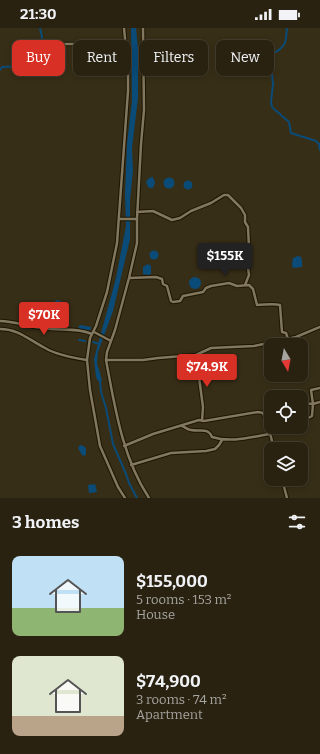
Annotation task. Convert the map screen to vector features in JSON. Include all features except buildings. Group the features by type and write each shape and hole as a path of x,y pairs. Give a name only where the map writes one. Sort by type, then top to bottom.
{"street":[{"path":"124,28 125,40"},
{"path":"143,28 144,110 136,219 137,243 129,278 106,360 124,446 131,465 149,498"},
{"path":"125,498 118,487 100,446 90,390 87,360 90,338 108,292 118,242 128,91 127,76"},
{"path":"137,212 153,210 165,218 172,220 180,218 224,195 228,195 241,208 245,215 245,222 248,227 249,248 247,256 249,275 245,286"},
{"path":"119,219 136,219"},
{"path":"129,278 156,277 162,279 163,284 167,286 170,298 173,302 180,301 183,296 202,292 211,286 230,283 237,286 249,285 253,289 256,305 280,305 282,332 286,333 288,338"},
{"path":"0,321 14,321 45,329 66,329 93,333 111,341"},
{"path":"296,338 320,327"},
{"path":"0,329 20,332 45,349 87,360"},
{"path":"106,360 143,360 196,355 211,348 254,346 264,344"},
{"path":"196,355 203,407 202,421"},
{"path":"308,418 312,416 313,404 311,390 320,388"},
{"path":"308,404 320,402"},
{"path":"124,446 153,434 182,425 258,412 263,413 264,415"},
{"path":"182,425 192,430 205,430 210,433 212,437 222,440 242,439 270,434 272,442"},
{"path":"131,465 170,453 215,449 220,445 222,440"},
{"path":"284,486 287,498"}],"water":[{"path":"131,28 136,28 138,49 138,98 132,148 133,171 130,200 130,239 113,311 98,352 97,363 102,380 100,382 96,377 94,359 116,278 126,226 125,194 127,144 132,101"},
{"path":"153,177 155,183 153,188 150,188 146,182 149,178"},
{"path":"167,178 171,178 173,179 173,187 167,188 164,185 164,181"},
{"path":"188,180 193,185 188,190 183,185"},
{"path":"152,251 156,251 158,255 156,259 152,259 150,257 150,253"},
{"path":"298,256 301,257 302,267 293,268 293,258"},
{"path":"148,264 151,266 151,274 143,274 143,267"},
{"path":"193,277 197,277 201,283 197,289 193,289 189,285 189,281"},
{"path":"58,300 62,302 62,311 60,313 56,313 55,301"},
{"path":"81,325 91,327 91,329 88,331 78,329"},
{"path":"80,445 84,446 86,449 86,454 84,456 78,448"},
{"path":"95,484 97,492 89,493 88,485"}],"waterway":[{"path":"0,70 2,67 22,66 40,53 42,37 40,28"},
{"path":"272,107 271,102 273,84 270,56 284,45 287,28"},
{"path":"273,108 289,122 291,133 316,141 319,144 320,150"},
{"path":"79,340 85,341"},
{"path":"93,342 99,344"},
{"path":"100,380 101,392 106,408 113,444 129,483 137,498"}]}
